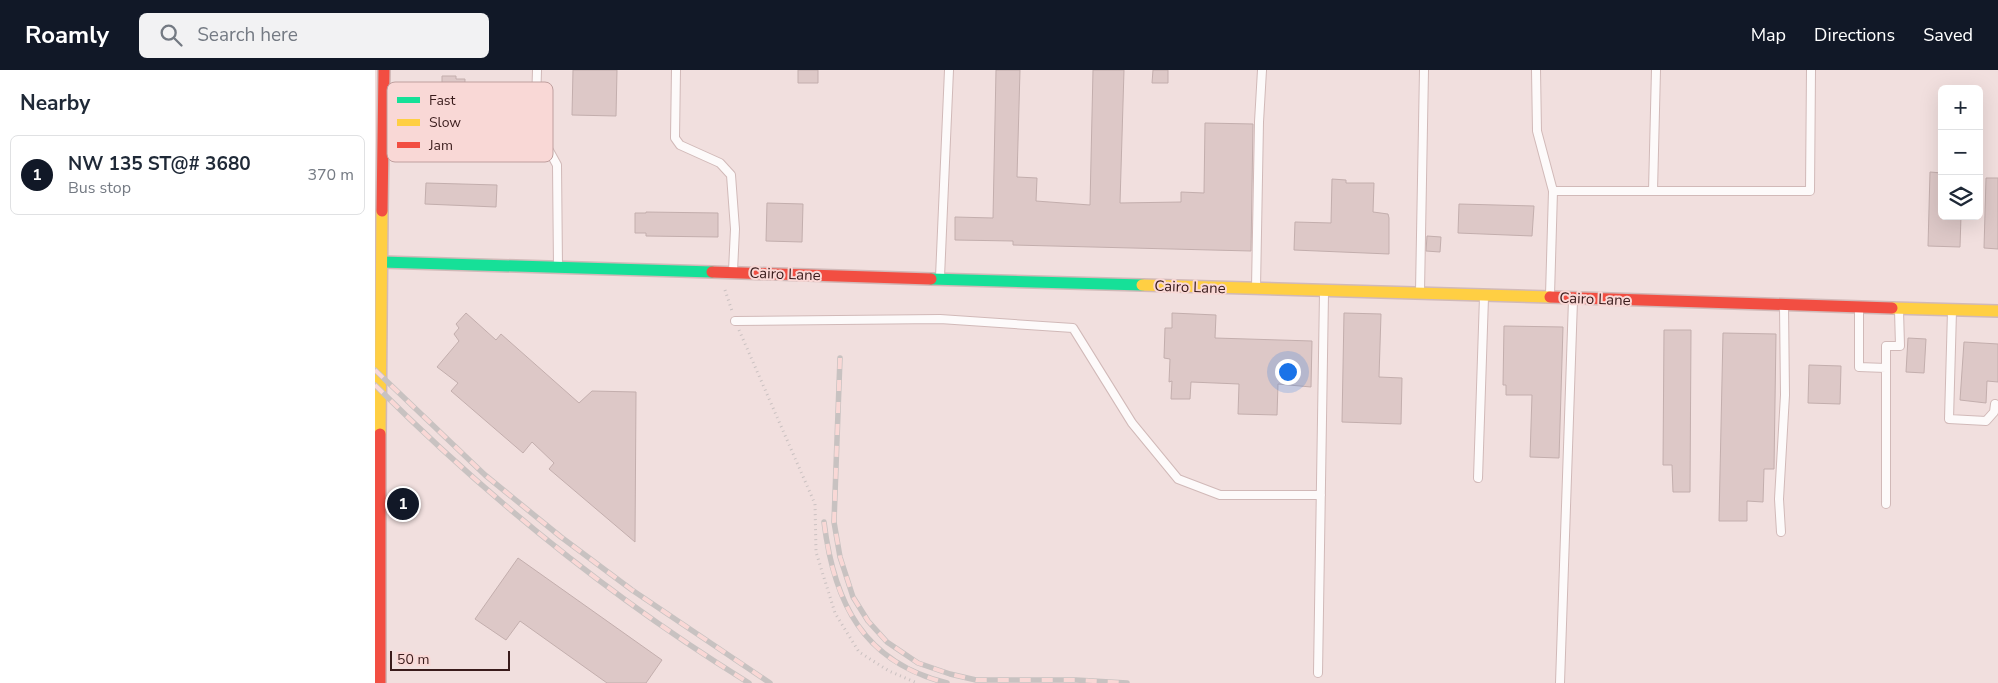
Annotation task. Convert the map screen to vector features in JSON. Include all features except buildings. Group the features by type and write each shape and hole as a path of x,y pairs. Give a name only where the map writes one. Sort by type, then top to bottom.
{"street":[{"path":"380,683 377,570 382,262 379,189 384,70"},
{"name":"Cairo Lane","path":"382,262 1998,311"}],"lane":[{"path":"676,70 675,138 680,145 720,163 731,175 735,229 727,273"},
{"path":"940,279 949,70"},
{"path":"1256,288 1259,122 1262,70"},
{"path":"1420,293 1424,70"},
{"path":"1536,70 1537,131 1553,191 1550,297"},
{"path":"1653,191 1656,70"},
{"path":"1553,191 1810,191 1811,70"},
{"path":"553,158 557,165 558,268"},
{"path":"1319,673 1324,291"},
{"path":"1478,478 1484,295"},
{"path":"1560,683 1573,298"},
{"path":"1781,532 1779,499 1785,395 1784,304"},
{"path":"1859,306 1859,366 1886,368"},
{"path":"1887,504 1886,346 1899,346 1899,308"},
{"path":"1952,309 1949,419 1986,422 1994,412 1995,404"},
{"path":"735,321 940,319 1073,328 1132,423 1178,479 1220,495 1321,495"}],"path":[{"path":"727,273 727,296 735,321 815,504 816,552 835,613 859,652 889,671 917,683"}],"railway":[{"path":"840,358 834,522 840,557 853,597 868,621 887,642 918,663 950,674 976,680 1076,680 1127,683"},
{"path":"375,370 485,475 561,537 632,590 770,683"},
{"path":"375,385 462,467 553,545 649,617 749,683"},
{"path":"824,522 836,578 845,603 858,625 874,644 894,660 918,673 947,683"}],"traffic: fast":[{"path":"382,262 712,272"},
{"path":"931,279 1142,285"}],"traffic: slow":[{"path":"380,434 382,211"},
{"path":"1142,285 1550,297"},
{"path":"1892,308 1998,311"}],"traffic: jam":[{"path":"382,211 384,70"},
{"path":"712,272 931,279"},
{"path":"1550,297 1892,308"},
{"path":"380,434 380,683"}],"place":[{"name":"NW 135 ST@# 3680","path":"403,504"}]}
